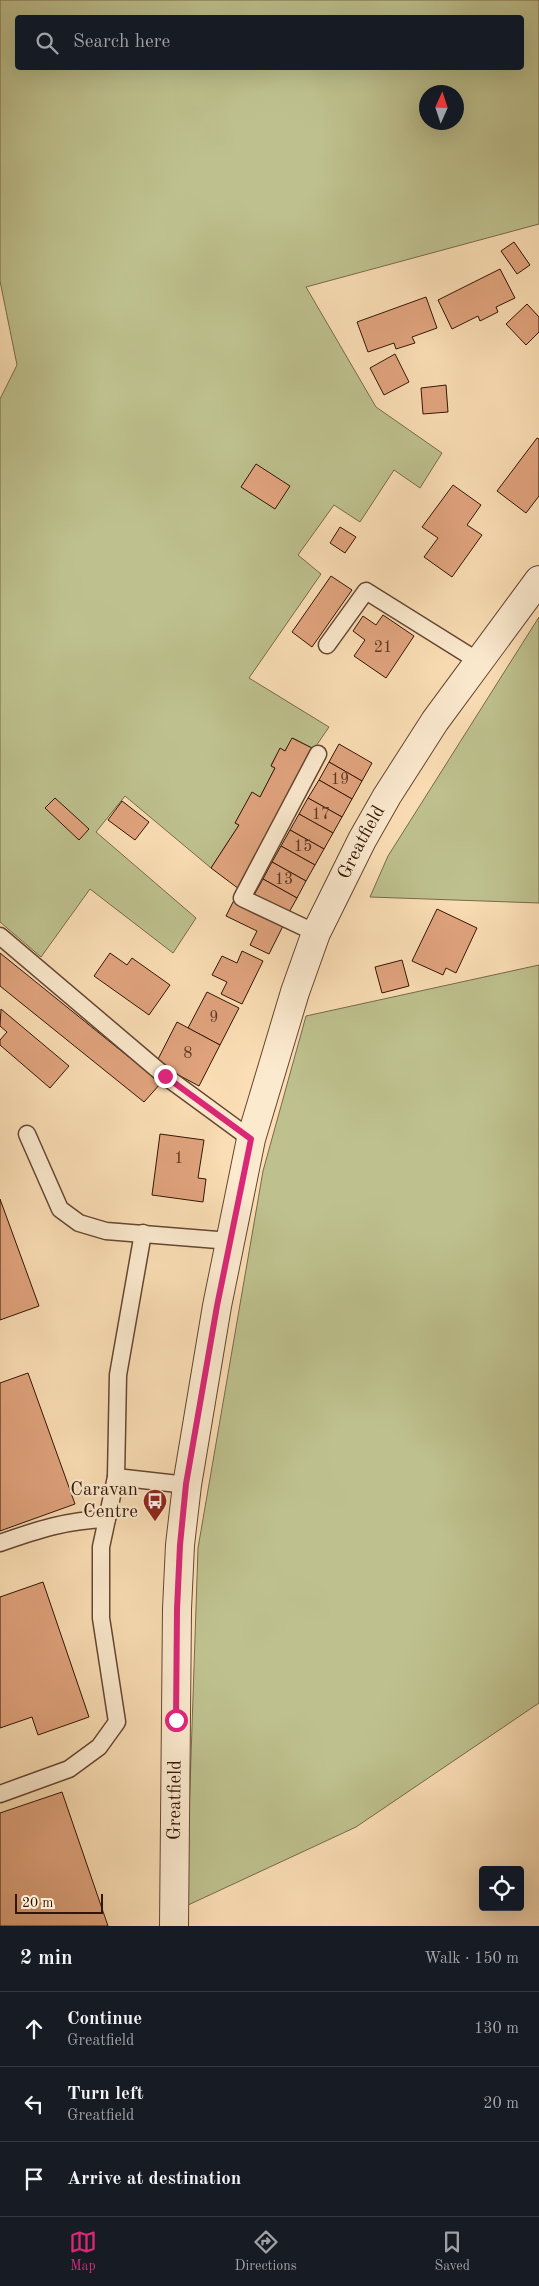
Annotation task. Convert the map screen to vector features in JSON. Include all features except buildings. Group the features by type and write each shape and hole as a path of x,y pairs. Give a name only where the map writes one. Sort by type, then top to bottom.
{"street":[{"name":"Greatfield","path":"174,1926 177,1609 180,1545 186,1484 215,1315 251,1139 295,992 316,933 362,840 387,796 435,721 539,580"}],"lane":[{"path":"326,645 366,591 478,661"},
{"path":"316,933 242,898 318,754"},
{"path":"0,936 165,1076 251,1139"},
{"path":"26,1134 60,1209 79,1223 106,1231 230,1241"},
{"path":"0,1794 69,1769 99,1748 117,1722 101,1618 101,1546 116,1477 118,1375 143,1233"},
{"path":"116,1477 186,1484"},
{"path":"0,1543 49,1526 85,1520 107,1519"}],"green space":[{"path":"0,0 539,0 539,224 306,287 376,407 442,453 420,488 394,470 360,522 334,505 298,555 321,574 249,678 329,727 314,749 293,738 285,751 280,749 271,765 275,768 260,797 252,793 235,823 239,825 211,868 125,796 96,832 196,918 173,953 90,889 41,957 0,922 0,399 17,365 0,281"},
{"path":"539,617 539,903 370,897 388,856"},
{"path":"539,965 539,1703 356,1827 186,1906 198,1548 263,1171 306,1016"}],"place":[{"name":"Caravan Centre","path":"155,1522"}],"route":[{"path":"165,1076 251,1139 217,1306 186,1484 180,1545 177,1609 176,1720"}]}
